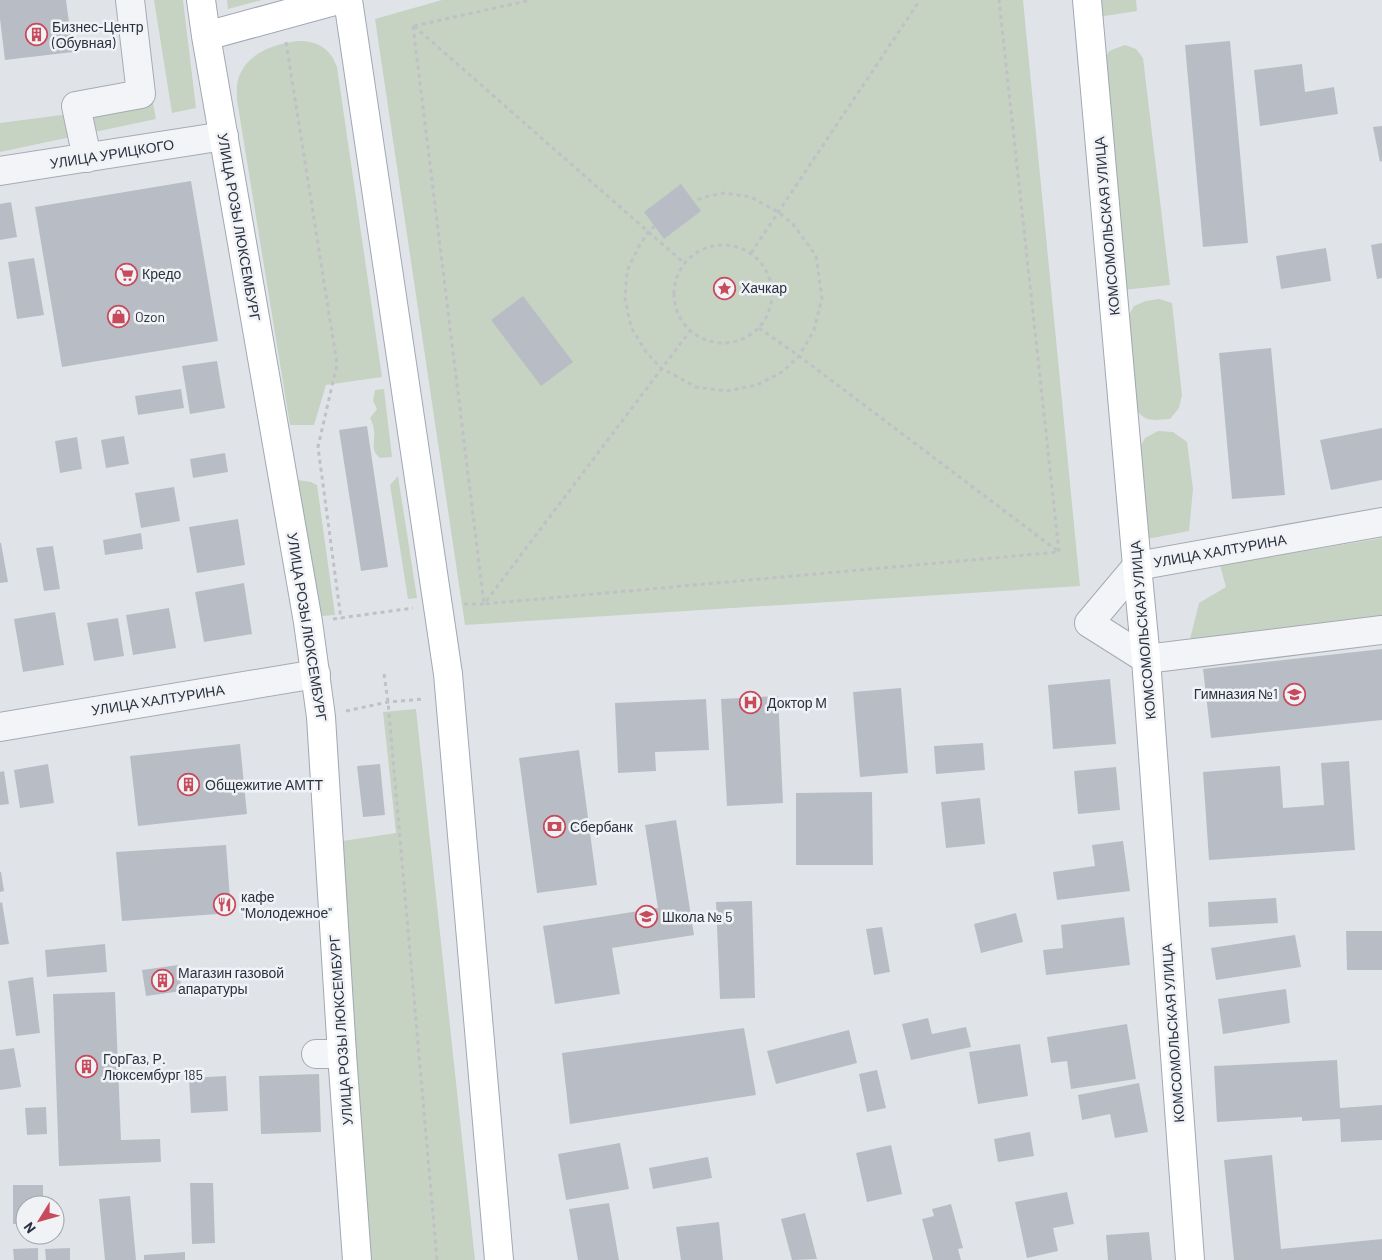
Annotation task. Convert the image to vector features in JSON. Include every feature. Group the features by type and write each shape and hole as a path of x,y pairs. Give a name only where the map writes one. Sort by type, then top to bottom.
{"main road":[{"name":"УЛИЦА РОЗЫ ЛЮКСЕМБУРГ","path":"201,0 316,674 321,717 329,1054 357,1260"},
{"path":"206,36 338,0"},
{"path":"348,0 450,697 499,1260"},
{"name":"КОМСОМОЛЬСКАЯ УЛИЦА","path":"1087,0 1146,659 1190,1260"}],"street":[{"path":"87,158 76,106 141,94 130,0"},
{"name":"УЛИЦА УРИЦКОГО","path":"0,171 224,136"},
{"name":"УЛИЦА ХАЛТУРИНА","path":"1146,659 1089,623 1137,566 1382,522"},
{"path":"1146,659 1382,630"},
{"name":"УЛИЦА ХАЛТУРИНА","path":"0,727 316,674"}],"path":[{"path":"414,26 531,0"},
{"path":"751,253 920,0"},
{"path":"999,0 1060,552"},
{"path":"281,15 337,364 318,447 341,618"},
{"path":"414,26 484,604"},
{"path":"414,26 684,264"},
{"path":"654,226 638,248 627,272 624,298 631,327 646,352 662,368 696,387 727,391 757,385 782,372 799,356 814,330 822,298 816,256 792,224 778,212 751,197 724,193 694,201"},
{"path":"720,244 736,246 751,253 763,265 770,281 773,298 769,314 759,328 746,338 730,343 713,343 697,336 685,326 677,313 674,298 675,282 681,268 691,256 705,248 720,244"},
{"path":"759,328 1060,552"},
{"path":"484,604 690,330"},
{"path":"308,622 438,605 484,604 1060,552"},
{"path":"384,674 437,1260"},
{"path":"321,717 388,702 450,697"}],"green space":[{"path":"154,0 183,0 196,108 172,113"},
{"path":"227,0 262,0 228,9"},
{"path":"442,0 1023,0 1080,586 465,625 375,19"},
{"path":"1097,0 1136,0 1137,11 1098,17"},
{"path":"298,41 312,42 327,50 337,67 382,377 326,385 314,425 290,425 237,100 238,80 247,63 253,57 270,48"},
{"path":"1125,45 1136,49 1143,58 1170,285 1123,290 1103,63 1109,51"},
{"path":"153,103 156,119 0,152 0,123"},
{"path":"1159,299 1172,303 1182,395 1179,408 1170,419 1150,420 1142,416 1135,408 1129,315 1134,306 1146,301"},
{"path":"384,389 392,457 380,458 374,448 374,429 370,418 377,409 373,401 375,390"},
{"path":"1158,431 1173,432 1187,442 1193,489 1189,531 1147,539 1138,451 1145,438"},
{"path":"398,476 417,598 408,599 390,485"},
{"path":"298,480 317,485 335,615 322,616 318,610"},
{"path":"1382,538 1382,618 1189,643 1199,603 1226,587 1220,565"},
{"path":"416,709 475,1260 371,1260 336,842 396,833 383,712"}],"building":[{"name":"Бизнес-Центр (Обувная)","path":"0,0 66,0 73,52 5,60 0,19"},
{"path":"1230,41 1248,243 1203,247 1185,45"},
{"path":"1302,64 1305,92 1334,87 1338,114 1260,126 1254,70"},
{"path":"1382,126 1382,161 1380,162 1373,127"},
{"name":"Кредо","path":"191,181 218,341 62,367 35,207"},
{"path":"681,184 701,211 664,239 644,212"},
{"path":"11,202 17,237 0,240 0,204"},
{"path":"1382,243 1382,278 1377,279 1371,245"},
{"path":"1326,248 1331,281 1281,289 1276,256"},
{"path":"34,258 44,315 17,319 8,262"},
{"path":"523,296 573,362 541,386 491,320"},
{"path":"1271,348 1285,495 1232,499 1219,353"},
{"path":"217,361 225,408 190,414 182,366"},
{"path":"181,389 184,408 138,415 135,396"},
{"path":"367,426 388,567 361,571 339,430"},
{"path":"1382,428 1382,480 1331,490 1320,440"},
{"path":"124,436 129,464 106,468 101,440"},
{"path":"77,437 82,469 60,473 55,441"},
{"path":"225,453 228,472 193,478 190,459"},
{"path":"174,487 180,521 141,528 135,493"},
{"path":"238,519 245,565 197,573 189,527"},
{"path":"141,533 143,549 105,555 103,540"},
{"path":"0,543 8,582 0,583"},
{"path":"53,546 60,589 44,591 36,548"},
{"path":"244,583 252,634 204,642 195,592"},
{"path":"169,608 176,648 133,655 126,615"},
{"path":"55,612 64,665 23,672 14,619"},
{"path":"118,618 124,656 94,661 87,623"},
{"name":"Гимназия №1","path":"1382,649 1382,720 1211,738 1203,669"},
{"path":"1110,679 1116,744 1053,749 1048,685"},
{"path":"901,688 908,773 860,777 853,692"},
{"path":"778,696 783,803 727,806 721,699"},
{"path":"706,699 709,750 655,752 656,771 618,773 615,703"},
{"path":"983,743 985,770 936,774 934,746"},
{"name":"Общежитие АМТТ","path":"240,744 247,814 138,826 130,756"},
{"path":"579,750 597,885 537,893 519,758"},
{"path":"1349,761 1355,850 1209,860 1203,772 1280,766 1283,808 1324,805 1321,763"},
{"path":"48,764 54,803 20,808 14,770"},
{"path":"380,764 385,815 363,817 357,766"},
{"path":"1116,767 1120,810 1078,814 1074,771"},
{"path":"4,771 9,804 0,805 0,772"},
{"path":"872,792 873,865 796,865 796,793"},
{"path":"980,798 985,844 946,848 941,802"},
{"name":"Школа № 5","path":"676,820 694,935 612,948 620,994 555,1004 543,926 658,908 645,825"},
{"path":"1123,841 1130,891 1057,900 1053,872 1095,866 1092,845"},
{"path":"226,845 231,913 122,921 116,852"},
{"path":"0,872 4,891 0,892"},
{"path":"1276,898 1278,923 1209,927 1208,902"},
{"path":"752,901 755,998 720,999 716,902"},
{"path":"2,902 9,944 0,945 0,903"},
{"path":"1016,913 1023,942 981,953 974,924"},
{"path":"1124,917 1130,965 1046,975 1043,950 1063,948 1061,925"},
{"path":"882,927 890,972 874,975 866,929"},
{"path":"1346,931 1382,931 1382,970 1347,970"},
{"path":"1295,935 1301,967 1216,980 1211,948"},
{"path":"105,944 107,972 47,977 45,950"},
{"name":"Магазин газовой апаратуры","path":"178,965 182,991 146,996 142,970"},
{"path":"33,977 40,1033 16,1036 8,981"},
{"path":"1286,989 1290,1023 1223,1034 1218,999"},
{"name":"ГорГаз, Р. Люксембург 185","path":"115,992 121,1140 160,1139 161,1162 59,1166 53,994"},
{"path":"928,1018 932,1034 966,1027 971,1047 911,1060 902,1024"},
{"path":"1127,1024 1136,1079 1071,1089 1067,1061 1051,1063 1047,1037"},
{"path":"744,1028 756,1095 570,1124 562,1053"},
{"path":"849,1030 857,1063 776,1084 767,1051"},
{"path":"1020,1044 1028,1096 978,1104 969,1052"},
{"path":"14,1048 21,1087 0,1090 0,1050"},
{"path":"1337,1060 1340,1108 1382,1105 1382,1140 1341,1142 1340,1119 1302,1121 1302,1117 1217,1122 1214,1066"},
{"path":"877,1070 886,1108 867,1112 859,1074"},
{"path":"319,1074 321,1132 261,1134 259,1076"},
{"path":"226,1076 228,1111 191,1113 189,1078"},
{"path":"1139,1083 1148,1132 1115,1138 1110,1114 1082,1120 1078,1095"},
{"path":"46,1107 47,1134 27,1135 25,1108"},
{"path":"1030,1132 1034,1156 998,1162 994,1139"},
{"path":"620,1143 629,1189 566,1200 558,1154"},
{"path":"891,1145 902,1194 867,1202 856,1153"},
{"path":"1272,1155 1281,1249 1382,1239 1382,1260 1234,1260 1224,1160"},
{"path":"708,1157 712,1178 653,1189 649,1168"},
{"path":"190,1183 213,1183 215,1243 192,1244"},
{"path":"13,1185 43,1185 43,1195 15,1195 15,1224 13,1224"},
{"path":"1067,1192 1074,1224 1053,1228 1058,1251 1027,1258 1015,1202"},
{"path":"130,1196 136,1260 105,1260 99,1199"},
{"path":"609,1203 619,1260 578,1260 569,1209"},
{"path":"951,1204 963,1248 958,1249 961,1260 933,1260 922,1219 934,1216 932,1209"},
{"path":"805,1213 817,1259 792,1260 781,1219"},
{"path":"719,1222 723,1260 681,1260 676,1227"},
{"path":"1149,1232 1152,1260 1108,1260 1106,1235"},
{"path":"38,1248 38,1260 14,1260 13,1249"},
{"path":"70,1248 70,1260 46,1260 45,1249"},
{"path":"185,1252 185,1260 144,1260 144,1255"}],"place":[{"name":"Бизнес-Центр (Обувная)","path":"36,35"},
{"name":"Кредо","path":"126,274"},
{"name":"Хачкар","path":"725,288"},
{"name":"Ozon","path":"119,317"},
{"name":"Гимназия №1","path":"1294,694"},
{"name":"Доктор М","path":"751,703"},
{"name":"Общежитие АМТТ","path":"189,785"},
{"name":"Сбербанк","path":"554,827"},
{"name":"кафе \"Молодежное\"","path":"225,905"},
{"name":"Школа № 5","path":"646,917"},
{"name":"Магазин газовой апаратуры","path":"162,981"},
{"name":"ГорГаз, Р. Люксембург 185","path":"87,1067"}]}
